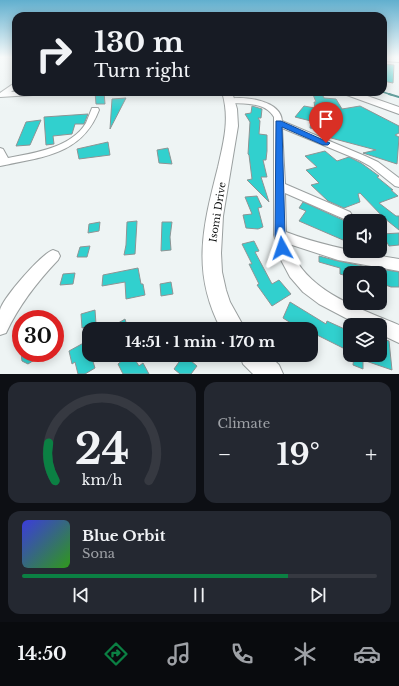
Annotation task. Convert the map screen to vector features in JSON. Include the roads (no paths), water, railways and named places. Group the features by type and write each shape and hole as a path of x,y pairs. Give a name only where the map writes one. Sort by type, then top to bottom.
{"street":[{"path":"3,94 12,87"},
{"path":"357,96 399,111"},
{"path":"229,97 272,108 276,112 279,123 280,235 286,260 296,275 307,287 340,307 399,334"},
{"name":"Isomi Drive","path":"229,97 234,119 216,211 211,247 211,263 222,306 230,322"},
{"path":"0,151 2,162 37,155 61,147 76,138 85,130 90,123 95,110"},
{"path":"279,123 362,158 374,164 399,183"},
{"path":"279,186 344,214"},
{"path":"280,235 313,248 331,253 399,265"},
{"path":"0,328 8,310 20,291 53,256"},
{"path":"259,362 270,374"}],"waterway":[{"path":"389,94 399,97"}]}
